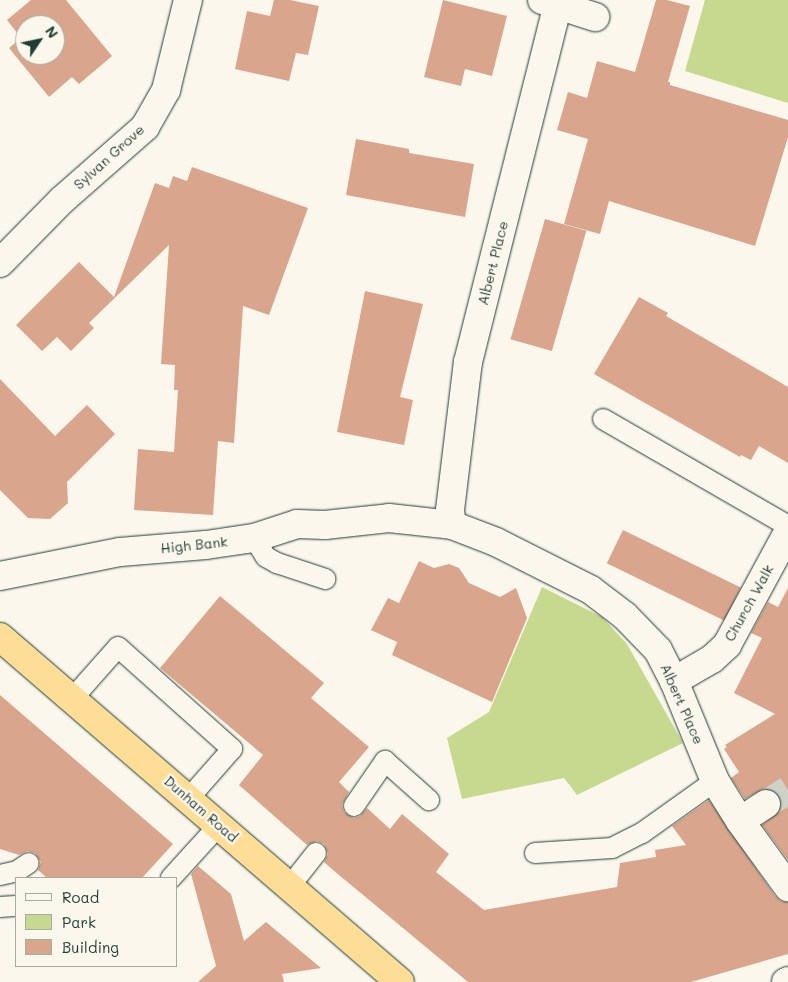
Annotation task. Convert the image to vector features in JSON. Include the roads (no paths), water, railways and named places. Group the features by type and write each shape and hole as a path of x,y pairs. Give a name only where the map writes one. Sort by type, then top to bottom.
{"highway":[{"name":"Dunham Road","path":"0,637 189,798 400,982"}],"street":[{"name":"Sylvan Grove","path":"0,263 62,200 145,128 166,90 188,0"},
{"name":"Albert Place","path":"452,525 450,510 468,362 550,3 595,17"},
{"name":"Albert Place","path":"388,518 452,525 535,560 590,590 625,616 658,650 674,681 715,781 740,821 788,888"},
{"name":"High Bank","path":"0,576 120,552 206,545 254,538 297,524 325,525 388,518"},
{"name":"Church Walk","path":"674,681 712,659 727,645 788,532"},
{"path":"740,821 766,804"}],"lane":[{"path":"603,419 788,526"},
{"path":"254,538 266,557 277,563 326,579"},
{"path":"72,699 118,648 232,749 189,798"},
{"path":"354,806 385,761 429,800"},
{"path":"535,853 612,848 642,833 715,781"},
{"path":"172,877 219,825"},
{"path":"290,886 316,853"},
{"path":"0,875 17,871 30,863"},
{"path":"0,907 15,906"}],"tunnel":[{"path":"766,804 788,790"}]}
